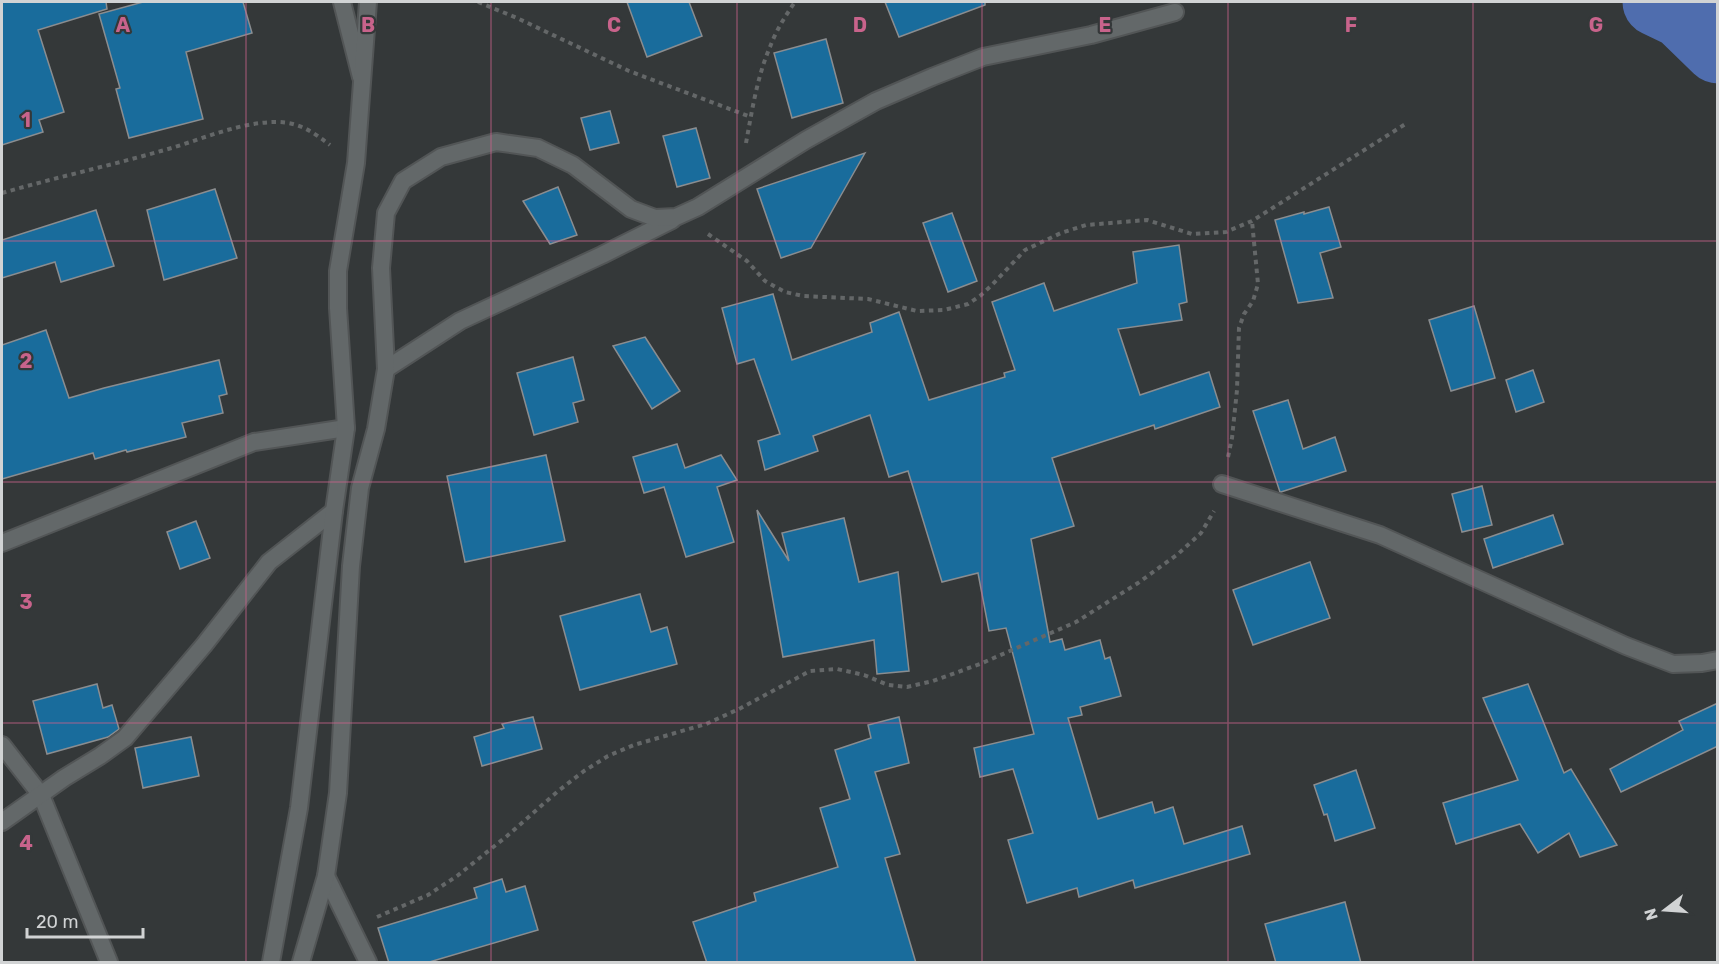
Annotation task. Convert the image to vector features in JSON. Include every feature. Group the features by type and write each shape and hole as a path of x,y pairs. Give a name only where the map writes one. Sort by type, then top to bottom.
{"street":[{"path":"342,2 362,81"},
{"path":"271,963 299,808 346,428 338,308 339,271 356,163 368,2"},
{"path":"386,369 460,321 602,255 698,207 806,140 876,101 983,57 1091,35 1175,12"},
{"path":"301,963 326,876 338,793 351,566 360,488 376,429 386,369 381,268 386,213 403,181 441,157 496,142 538,148 573,165 631,209 655,218 676,217"},
{"path":"2,543 254,442 346,428"},
{"path":"1222,484 1380,535 1626,646 1673,663 1702,663 1718,660"},
{"path":"2,822 125,738 204,645 269,562 334,511"},
{"path":"2,745 41,795 109,963"},
{"path":"326,876 368,963"}],"path":[{"path":"478,2 629,71 751,117"},
{"path":"739,182 751,117 769,47 795,2"},
{"path":"2,193 162,151 249,125 278,122 305,127 356,163"},
{"path":"676,217 713,237 747,261 765,280 785,292 803,296 868,299 917,311 944,310 968,304 981,296 1025,250 1061,233 1086,225 1147,220 1192,234 1226,232 1252,221 1407,123"},
{"path":"351,927 417,900 457,876 557,792 608,756 634,745 706,724 810,671 837,669 864,675 888,685 907,687 933,681 980,664 1076,622 1178,554 1201,533 1214,511 1233,438 1239,328 1244,314 1253,301 1258,284 1252,221"}],"building":[{"path":"2,2 106,2 107,9 38,30 64,112 39,120 43,132 2,145"},
{"path":"143,2 243,2 252,33 186,52 203,119 129,138 116,89 120,88 99,14"},
{"path":"627,2 689,2 702,36 647,57"},
{"path":"885,2 985,2 985,5 899,37"},
{"path":"826,39 843,103 792,118 774,53"},
{"path":"610,111 619,143 590,150 581,118"},
{"path":"696,128 710,178 677,187 663,136"},
{"path":"865,153 811,248 781,258 757,189"},
{"path":"558,187 577,235 550,244 523,201"},
{"path":"215,189 237,258 164,280 147,210"},
{"path":"1329,207 1341,247 1320,253 1333,298 1298,303 1275,220"},
{"path":"96,210 114,266 61,282 55,262 2,278 2,240"},
{"path":"952,213 977,281 948,292 923,223"},
{"path":"1179,245 1187,302 1179,304 1182,320 1118,329 1140,395 1209,372 1220,407 1155,429 1154,425 1052,458 1074,526 1031,539 1050,642 1062,639 1065,650 1100,640 1105,659 1110,657 1121,696 1080,707 1082,715 1068,718 1098,819 1152,802 1155,813 1173,807 1184,844 1242,826 1250,854 1135,888 1133,880 1079,897 1077,888 1027,903 1008,840 1033,833 1013,769 980,777 974,748 1034,734 1006,628 989,631 978,573 942,582 908,471 889,477 870,415 813,436 818,451 765,470 758,441 780,434 754,359 737,364 722,308 773,294 792,360 872,332 870,323 899,312 929,400 1005,377 1004,373 1015,370 992,302 1044,283 1054,311 1137,283 1133,252"},
{"path":"1474,306 1495,378 1451,391 1429,320"},
{"path":"46,330 69,398 219,360 227,394 219,396 223,413 182,423 186,437 95,459 93,453 2,479 2,345"},
{"path":"645,337 680,391 652,409 613,346"},
{"path":"573,357 584,400 573,403 578,422 534,435 517,373"},
{"path":"1533,370 1544,402 1516,412 1506,380"},
{"path":"1288,400 1303,449 1335,437 1346,471 1280,492 1253,411"},
{"path":"677,444 685,468 721,455 737,480 717,487 734,542 686,557 664,487 644,493 633,457"},
{"path":"546,455 565,541 465,562 447,476"},
{"path":"1482,486 1492,525 1462,532 1452,494"},
{"path":"757,510 789,561 782,533 844,518 859,582 898,572 909,671 877,674 874,640 783,657"},
{"path":"1553,515 1563,544 1493,568 1484,539"},
{"path":"196,521 210,558 180,569 167,532"},
{"path":"1310,562 1330,618 1253,645 1233,590"},
{"path":"640,594 651,632 667,627 677,664 580,690 560,616"},
{"path":"97,684 103,708 112,705 119,729 108,737 47,754 33,701"},
{"path":"1528,684 1564,773 1571,769 1617,845 1580,857 1569,833 1538,853 1520,824 1456,844 1443,803 1518,780 1483,698"},
{"path":"1718,703 1718,746 1621,792 1610,769 1683,730 1679,721"},
{"path":"533,717 542,749 482,766 474,737 504,728 502,724"},
{"path":"899,717 909,763 875,772 900,854 885,858 916,963 707,963 693,922 756,901 754,893 838,867 820,808 850,799 835,750 871,738 868,725"},
{"path":"191,737 199,776 143,788 135,748"},
{"path":"1356,770 1375,828 1335,841 1327,814 1324,815 1314,785"},
{"path":"502,879 506,892 525,886 538,930 426,963 389,963 378,928 477,898 474,888"},
{"path":"1345,902 1361,963 1276,963 1265,924"}],"waterway":[{"path":"1657,2 1682,14 1718,49"}]}
